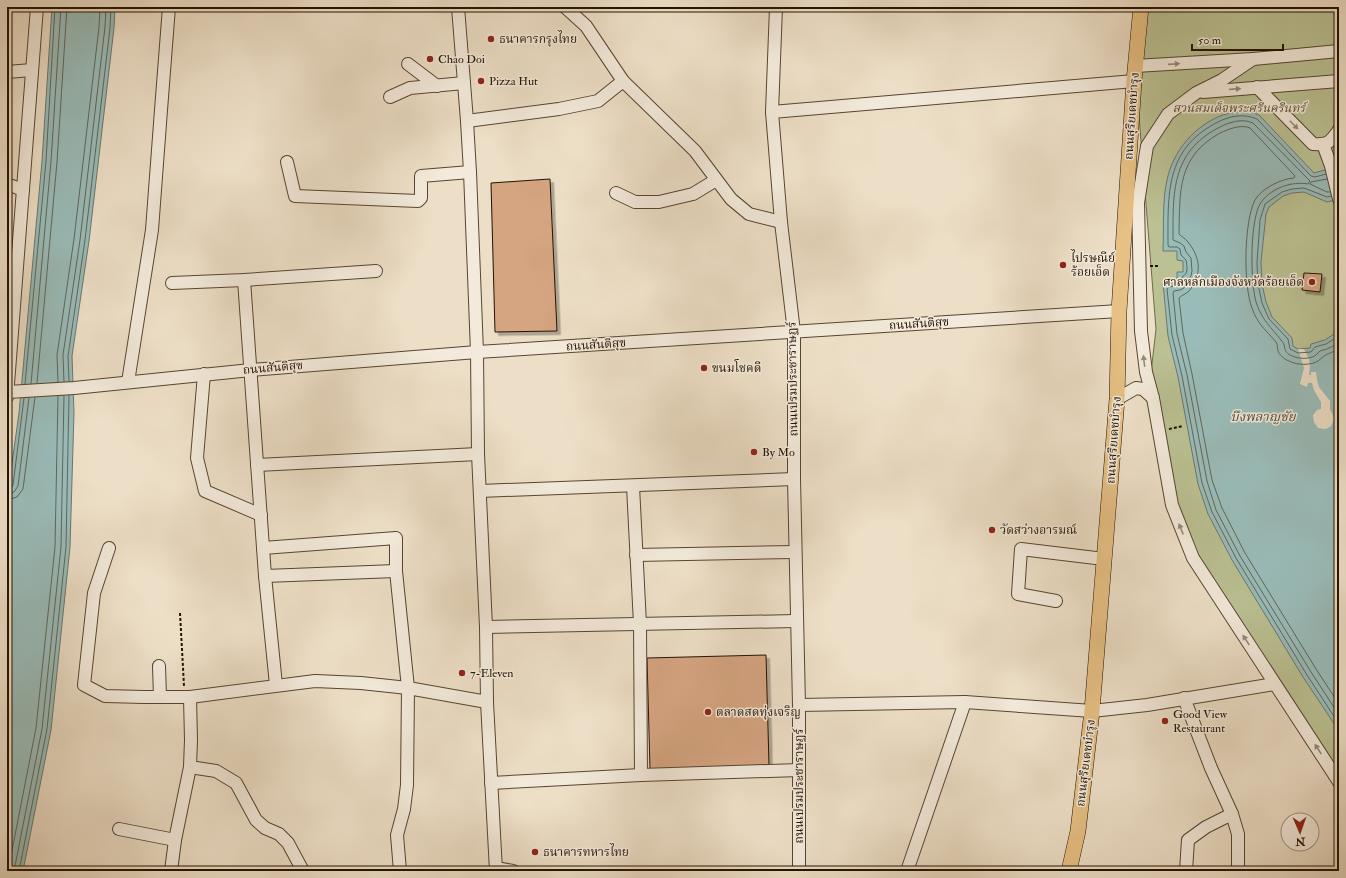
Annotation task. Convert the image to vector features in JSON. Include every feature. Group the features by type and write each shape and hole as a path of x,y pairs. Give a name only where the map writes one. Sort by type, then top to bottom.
{"main road":[{"name":"ถนนสุริยเดชบำรุง","path":"1069,871 1078,831 1092,711 1117,399 1119,312 1134,73 1141,7"}],"street":[{"path":"11,393 10,313 23,190 37,7"},
{"path":"128,382 152,230 169,7"},
{"path":"458,7 470,172 477,352 478,454 486,627 487,702 496,869 513,871"},
{"path":"565,7 586,26 623,81 695,151 731,199 749,214 781,222"},
{"name":"ถนนเปรมประชาราษฏร์","path":"776,7 772,112 781,222 794,332 794,479 799,705 799,871"},
{"path":"772,112 1253,59 1339,52"},
{"path":"1253,59 1222,80 1196,92 1168,114 1147,146 1138,203 1141,331 1146,372 1153,398 1172,505 1193,558 1339,782"},
{"path":"408,64 437,86"},
{"path":"7,72 32,70"},
{"path":"467,121 560,109 598,101 623,81"},
{"path":"1196,92 1339,81"},
{"path":"390,97 410,88 464,83"},
{"path":"1257,87 1313,144 1324,144 1331,140 1339,130"},
{"path":"1324,144 1339,199"},
{"path":"287,162 295,196 418,201 421,198 421,176 470,172"},
{"path":"616,193 635,202 659,202 693,194 716,180"},
{"path":"7,184 23,190"},
{"path":"172,282 244,280 376,271"},
{"path":"244,280 265,576 276,685"},
{"name":"ถนนสันติสุข","path":"11,393 204,374 477,352 1119,312"},
{"path":"204,374 197,458 205,491 261,515"},
{"path":"1117,399 1136,388 1143,389 1153,398"},
{"path":"257,465 478,454"},
{"path":"480,491 794,479"},
{"path":"633,486 640,624 641,775"},
{"path":"263,548 396,538 396,571 408,688 407,785 404,809 397,835 400,871"},
{"path":"109,548 94,593 84,685 104,696 188,697 315,681 361,683 408,688 487,702"},
{"path":"1056,601 1018,594 1021,549 1104,558"},
{"path":"636,555 795,552"},
{"path":"265,576 396,571"},
{"path":"486,627 796,621"},
{"path":"159,666 160,697"},
{"path":"799,705 965,702 1092,711 1147,705 1274,684"},
{"path":"171,871 175,840 190,767 191,740 188,697"},
{"path":"1184,698 1211,768 1232,814 1238,834 1238,871"},
{"path":"907,871 965,702"},
{"path":"190,767 216,771 236,784 256,820 265,828 279,834 288,843 303,871"},
{"path":"491,783 641,775 799,770"},
{"path":"1186,871 1188,840 1206,827 1232,814"},
{"path":"120,829 175,840"}],"path":[{"path":"180,613 188,697"}],"green space":[{"name":"สวนสมเด็จพระศรีนครินทร์","path":"1141,7 1339,7 1339,782 1193,558 1172,505 1149,390 1156,329 1135,66"}],"water":[{"path":"52,7 115,7 114,28 89,241 72,356 74,413 70,547 51,730 23,871 7,871 7,499 19,413 42,161"},
{"name":"บึงพลาญชัย","path":"1248,111 1259,115 1314,173 1339,166 1339,199 1327,202 1304,192 1292,193 1283,196 1269,207 1266,214 1261,262 1262,284 1266,302 1272,317 1292,338 1293,346 1298,349 1310,348 1311,344 1325,340 1339,331 1339,731 1303,677 1232,560 1208,514 1198,484 1178,377 1168,336 1163,283 1177,282 1177,272 1183,272 1183,261 1177,260 1177,251 1163,251 1164,197 1170,169 1180,149 1203,125 1226,114"}],"pier":[{"path":"1298,349 1304,349 1309,359 1309,375 1311,375 1311,372 1316,372 1319,387 1330,401 1330,410 1334,419 1331,426 1328,428 1318,428 1314,422 1313,415 1317,410 1321,409 1321,402 1312,383 1308,383 1307,387 1300,384 1304,368"}],"building":[{"path":"550,179 557,331 495,332 491,183"},
{"name":"ศาลหลักเมืองจังหวัดร้อยเอ็ด","path":"1304,273 1322,274 1320,292 1302,290"},
{"name":"ตลาดสดทุ่งเจริญ","path":"766,655 769,765 650,769 647,658"}],"place":[{"name":"ธนาคารกรุงไทย","path":"491,39"},
{"name":"Chao Doi","path":"430,59"},
{"name":"Pizza Hut","path":"481,81"},
{"name":"ไปรษณีย์ ร้อยเอ็ด","path":"1063,265"},
{"name":"ศาลหลักเมืองจังหวัดร้อยเอ็ด","path":"1312,282"},
{"name":"ขนมโชคดี","path":"704,368"},
{"name":"By Mo","path":"754,452"},
{"name":"วัดสว่างอารมณ์","path":"992,530"},
{"name":"7-Eleven","path":"462,673"},
{"name":"ตลาดสดทุ่งเจริญ","path":"708,712"},
{"name":"Good View Restaurant","path":"1165,721"},
{"name":"ธนาคารทหารไทย","path":"535,852"}]}
